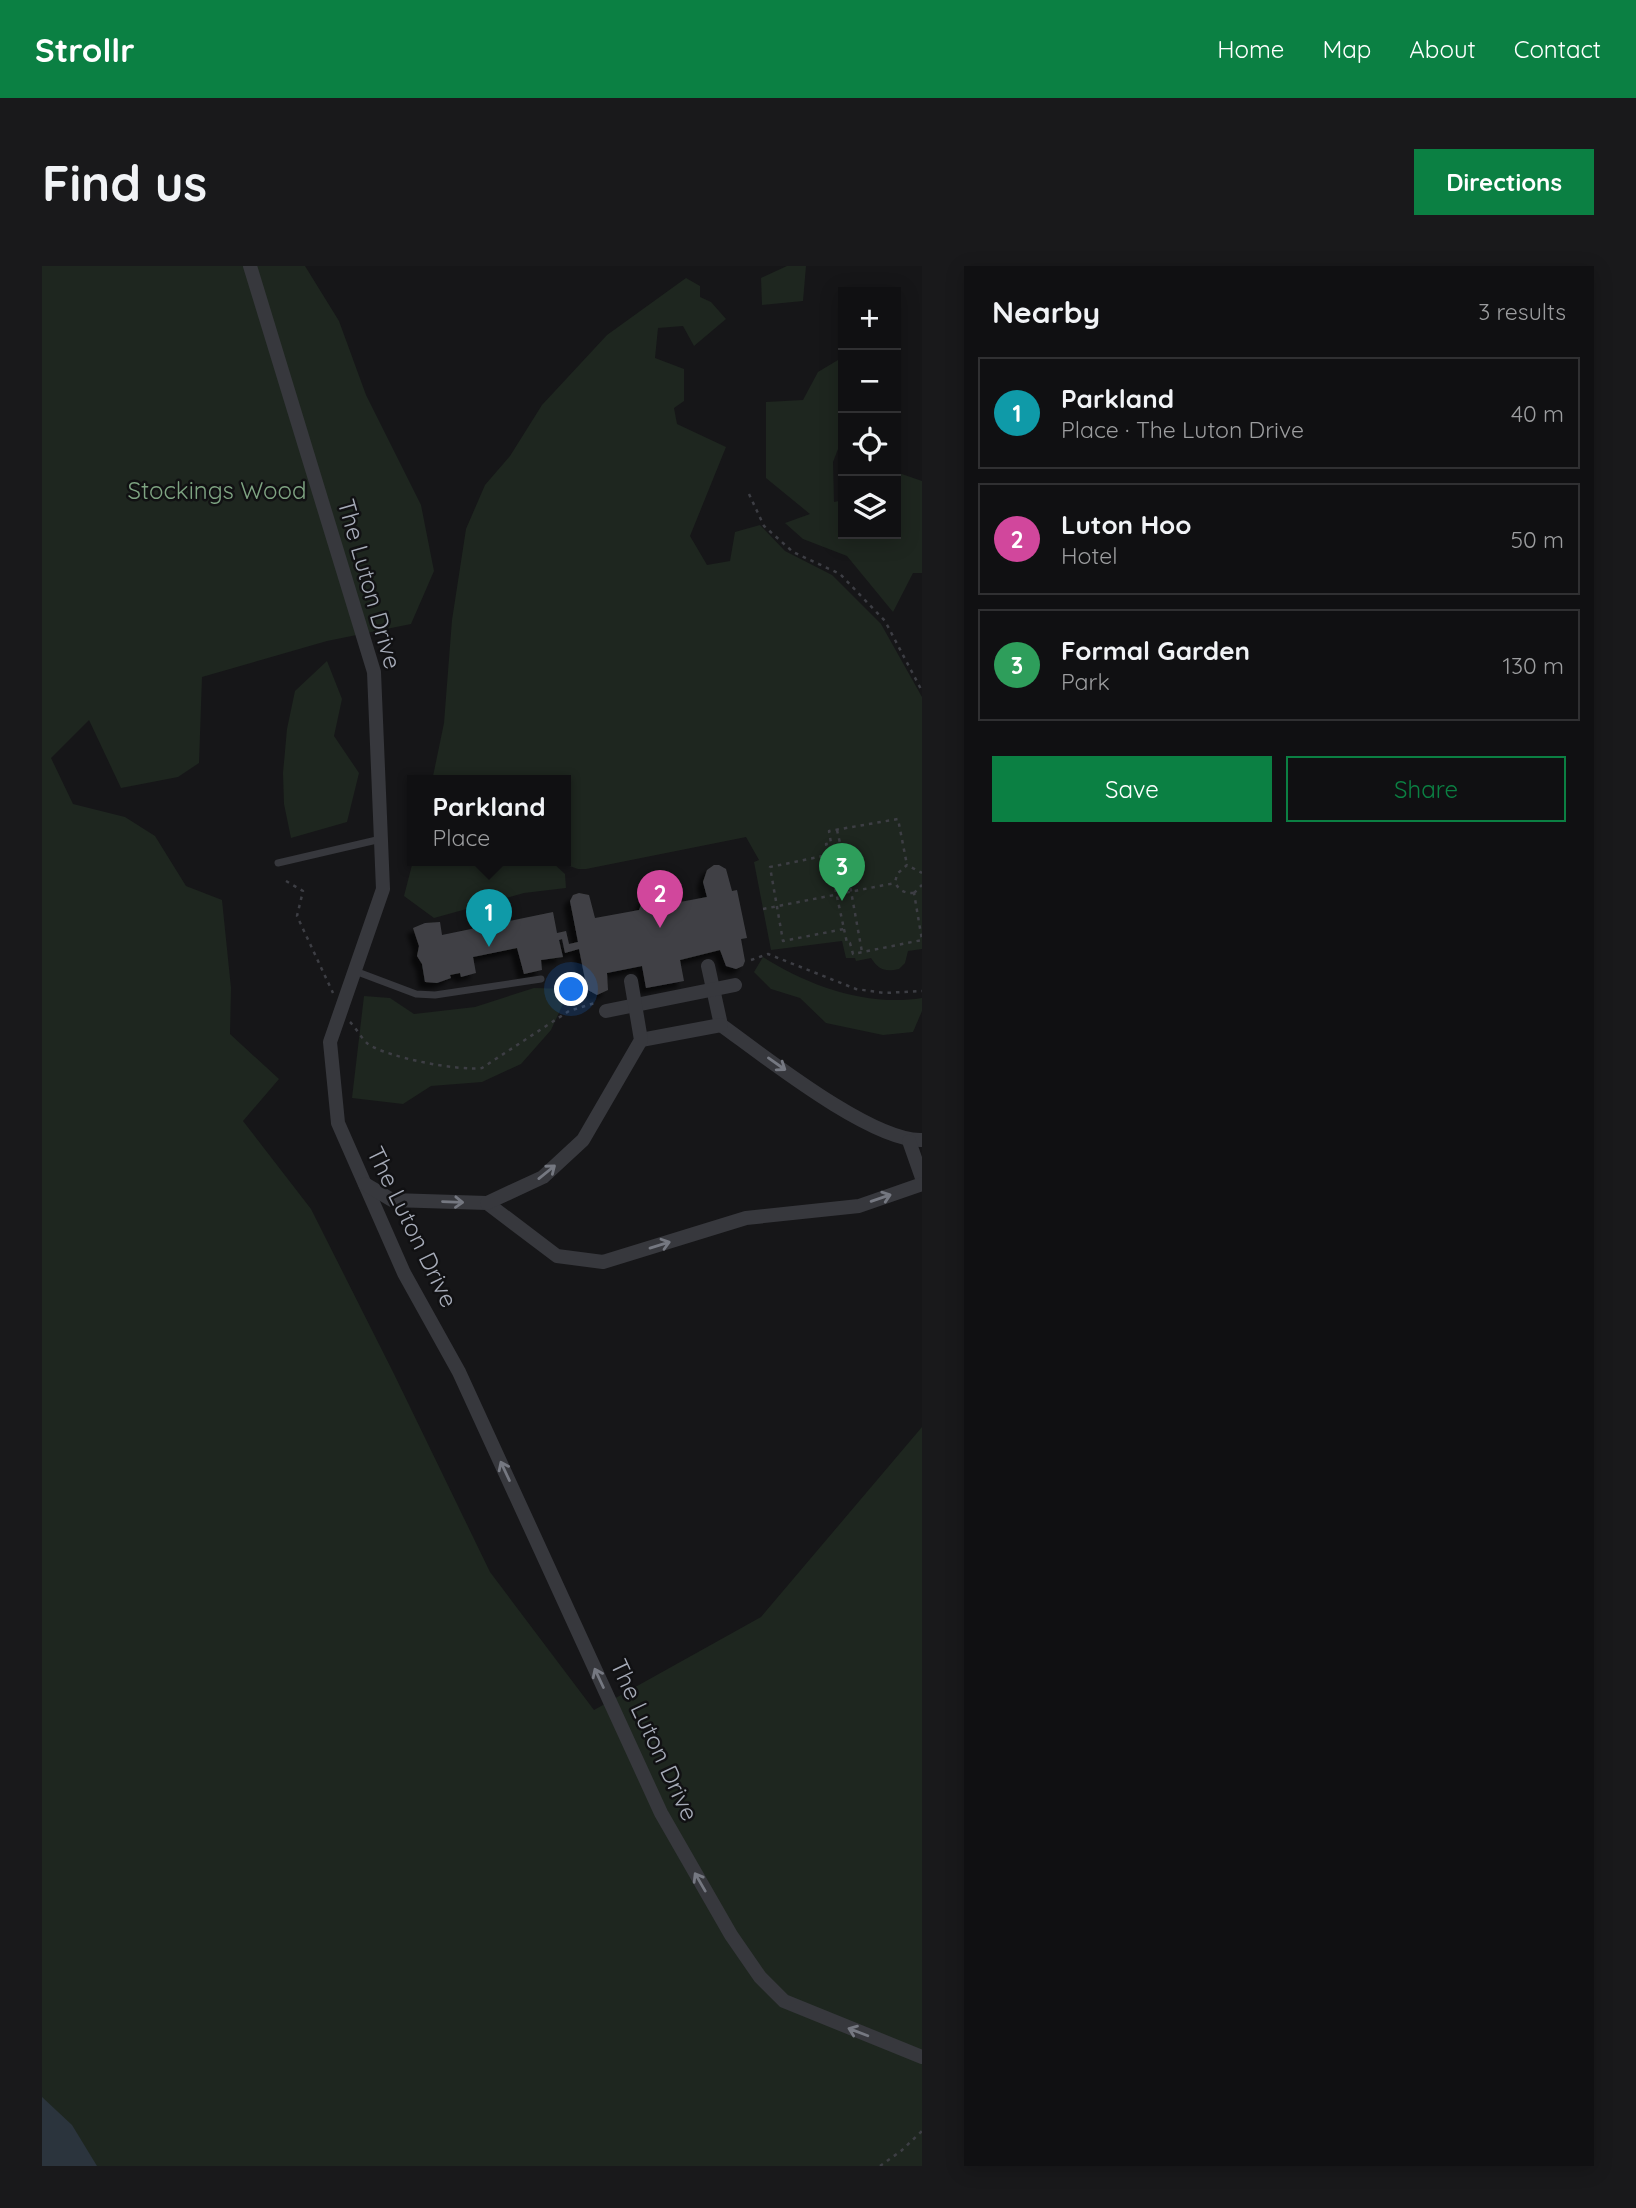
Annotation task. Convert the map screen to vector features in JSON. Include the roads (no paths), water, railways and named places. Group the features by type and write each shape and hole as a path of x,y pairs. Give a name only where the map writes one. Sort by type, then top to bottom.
{"street":[{"name":"The Luton Drive","path":"250,266 374,672 383,890 330,1042 338,1123 404,1273 459,1372 661,1813 731,1935 760,1977 784,2001 922,2057"},
{"path":"708,965 721,1025 827,1099 879,1129 916,1140 922,1178"},
{"path":"365,1184 392,1200 487,1203 543,1177 583,1140 641,1040 631,981"},
{"path":"602,1007 635,1006 735,985"},
{"path":"641,1040 721,1025"},
{"path":"487,1203 557,1256 603,1262 746,1218 859,1206 922,1184"}],"lane":[{"path":"278,863 381,839"},
{"path":"355,971 416,994 445,995 541,979"}],"place":[{"name":"Formal Garden","path":"842,901"},
{"name":"Luton Hoo","path":"660,928"},
{"name":"Parkland","path":"489,947"}],"park label":[{"name":"Stockings Wood","path":"217,491"}]}
